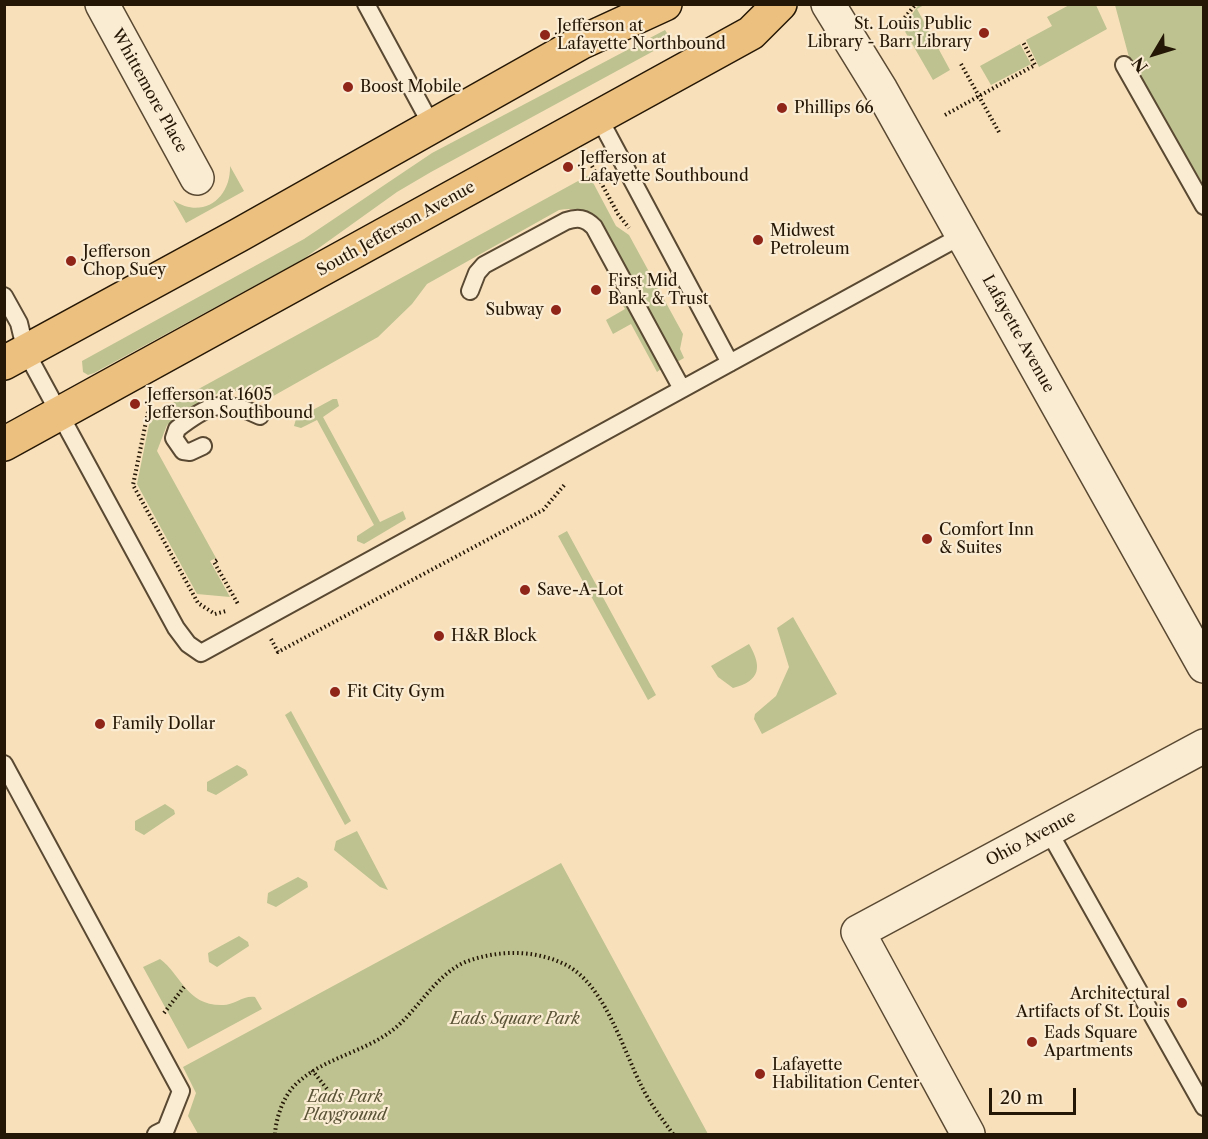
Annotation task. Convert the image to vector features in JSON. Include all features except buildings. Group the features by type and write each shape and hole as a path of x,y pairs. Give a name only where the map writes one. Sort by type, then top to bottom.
{"main road":[{"path":"15,358 239,236 580,43 665,4"},
{"name":"South Jefferson Avenue","path":"4,444 751,33 780,4"}],"street":[{"name":"Whittemore Place","path":"102,4 197,178"},
{"name":"Lafayette Avenue","path":"828,4 881,90 1203,666"},
{"name":"Ohio Avenue","path":"968,1134 858,932 1203,746"}],"lane":[{"path":"366,4 432,126"},
{"path":"1124,65 1203,207"},
{"path":"599,118 730,363"},
{"path":"470,291 484,265 566,221 575,218 586,219 594,227 682,389"},
{"path":"4,296 19,323 15,358 59,413 176,628 188,644 201,653 963,235"},
{"path":"203,447 190,452 183,451 174,438 177,429 215,407 229,404 260,416"},
{"path":"4,764 181,1091 166,1129 156,1134"},
{"path":"1048,830 1203,1107"}],"path":[{"path":"896,28 916,4"},
{"path":"945,115 1035,65 1023,42"},
{"path":"961,64 1000,134"},
{"path":"592,166 618,214 633,233"},
{"path":"148,412 133,485 198,603 215,614 243,601"},
{"path":"271,638 278,652 543,510 566,483"},
{"path":"218,560 214,562 238,604"},
{"path":"275,1134 282,1106 293,1087 312,1070 392,1031 450,971 468,960 512,951 537,955 564,964 580,974 594,990 644,1092 673,1134"},
{"path":"145,1023 164,1014 184,987"},
{"path":"312,1070 327,1089"}],"green space":[{"path":"919,4 924,5 917,9 950,70 933,80 903,28"},
{"path":"1071,4 1096,5 1107,29 1039,67 1026,40 1052,26 1047,17"},
{"path":"1115,5 1203,5 1203,184 1130,61"},
{"path":"665,30 672,41 397,192 302,260 94,373 88,375 83,372 82,361 304,239 432,153"},
{"path":"1020,44 1031,64 991,85 980,66"},
{"path":"230,166 244,191 186,223 173,200 194,208 213,203 226,188"},
{"path":"589,175 616,226 629,235 683,334 680,349 684,358 677,362 600,220 581,210 559,210 427,284 412,304 378,337 268,399 231,390 220,392 167,425 157,451 216,558 210,561 230,597 197,594 137,484 151,415"},
{"path":"621,294 661,369 657,372 631,324 613,334 606,320 625,309 618,296"},
{"path":"337,399 339,406 323,417 380,522 403,511 406,519 364,544 357,541 357,536 374,525 317,420 301,428 294,426 296,419"},
{"path":"567,531 656,695 648,700 558,536"},
{"path":"793,617 837,694 762,734 754,719 755,714 776,696 789,667 777,628"},
{"path":"749,644 756,659 756,672 749,681 733,688 718,677 711,666"},
{"path":"291,711 351,821 345,825 285,715"},
{"path":"237,765 246,770 248,775 216,795 207,791 207,782"},
{"path":"165,804 174,810 175,814 144,835 135,830 135,821"},
{"path":"357,831 388,890 380,887 334,850 336,841"},
{"name":"Eads Square Park","path":"561,863 708,1134 198,1134 188,1116 196,1093 183,1067"},
{"path":"298,877 307,882 308,887 276,907 267,903 268,893"},
{"path":"239,936 248,942 249,946 217,967 209,962 208,953"},
{"path":"160,959 192,995 200,1000 223,1005 247,997 255,997 262,1009 188,1049 143,967"}],"place":[{"name":"St. Louis Public Library - Barr Library","path":"984,33"},
{"name":"Jefferson at Lafayette Northbound","path":"545,35"},
{"name":"Boost Mobile","path":"348,87"},
{"name":"Phillips 66","path":"782,108"},
{"name":"Jefferson at Lafayette Southbound","path":"568,167"},
{"name":"Midwest Petroleum","path":"758,240"},
{"name":"Jefferson Chop Suey","path":"71,261"},
{"name":"First Mid Bank & Trust","path":"596,290"},
{"name":"Subway","path":"556,310"},
{"name":"Jefferson at 1605 Jefferson Southbound","path":"135,404"},
{"name":"Comfort Inn & Suites","path":"927,539"},
{"name":"Save-A-Lot","path":"525,590"},
{"name":"H&R Block","path":"439,636"},
{"name":"Fit City Gym","path":"335,692"},
{"name":"Family Dollar","path":"100,724"},
{"name":"Architectural Artifacts of St. Louis","path":"1182,1003"},
{"name":"Eads Square Apartments","path":"1032,1042"},
{"name":"Lafayette Habilitation Center","path":"760,1074"}],"park label":[{"name":"Eads Park Playground","path":"345,1106"}]}
